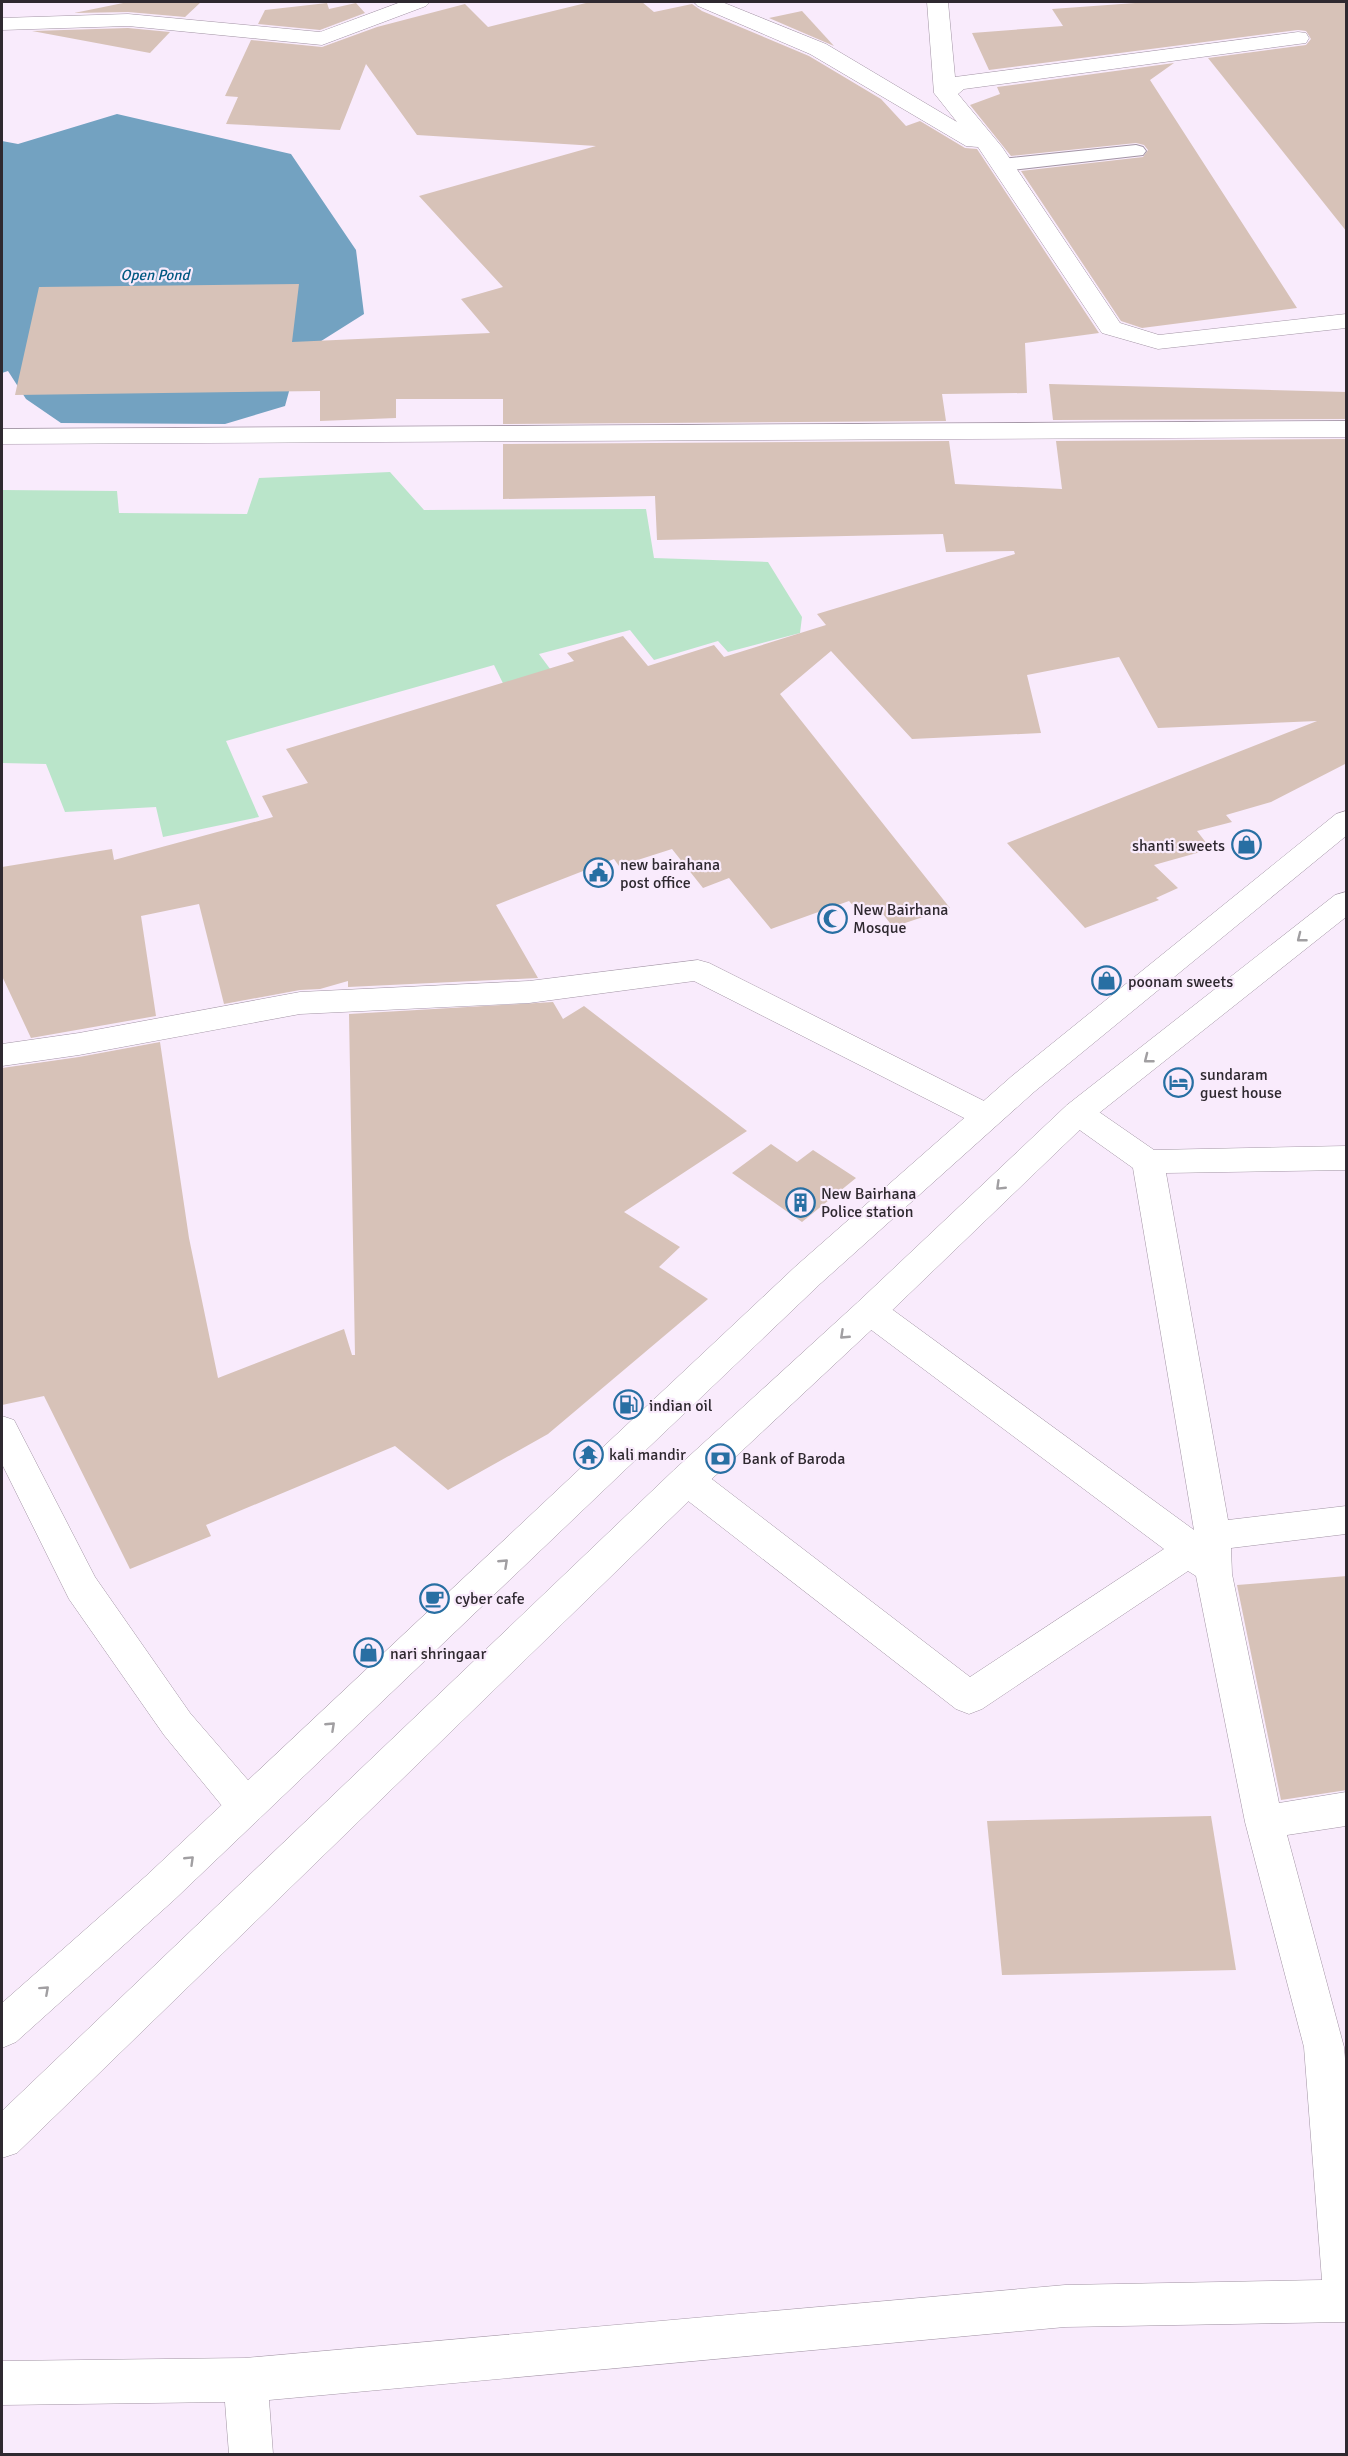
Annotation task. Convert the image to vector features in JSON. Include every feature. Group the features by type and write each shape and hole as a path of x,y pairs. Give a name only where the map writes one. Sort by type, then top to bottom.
{"street":[{"path":"2,24 128,20 322,39 419,2"},
{"path":"705,2 818,49 998,159"},
{"path":"937,2 945,93 998,159 1111,328 1158,342 1347,321"},
{"path":"945,93 958,83 1298,38"},
{"path":"2,437 1347,429"},
{"path":"2,2029 160,1888 808,1275 1023,1084 1347,821"},
{"path":"2,2139 687,1480 870,1311 1078,1113 1347,902"},
{"path":"2,1055 79,1044 300,1003 529,993 698,970 987,1116"},
{"path":"1078,1113 1149,1162 1347,1158"},
{"path":"2,2383 245,2380 1065,2306 1346,2301 1335,2046 1264,1822 1206,1553 1149,1162"},
{"path":"870,1311 1206,1553"},
{"path":"2,1430 82,1588 177,1724 246,1806"},
{"path":"687,1480 969,1698 1206,1553 1347,1520"},
{"path":"1264,1822 1347,1809"},
{"path":"245,2380 251,2454"}],"lane":[{"path":"998,159 1136,151"}],"green space":[{"path":"390,472 424,510 646,509 654,558 768,562 802,617 800,633 728,652 718,641 654,660 630,630 539,654 582,712 527,732 494,665 226,741 259,817 163,837 156,807 65,812 46,764 2,763 2,490 117,491 119,513 247,514 259,478"}],"water":[{"name":"Open Pond","path":"117,114 291,154 356,250 364,314 299,355 285,406 225,424 61,423 26,399 8,371 2,373 2,141 18,144"}],"building":[{"path":"128,2 201,2 185,17 128,12 74,13"},
{"path":"590,2 642,2 654,12 692,4 702,11 809,56 881,99 906,126 920,121 965,148 977,149 1099,333 1025,343 1027,393 942,394 946,421 503,424 503,399 396,399 396,418 320,421 320,391 15,395 39,287 299,284 292,342 490,333 461,299 503,287 419,196 596,146 417,135 366,64 340,130 226,124 238,97 225,96 251,40 322,47 377,27 465,4 488,27"},
{"path":"1149,2 1347,2 1347,232 1208,58 1306,45 1311,39 1306,31 1298,30 989,70 972,33 1063,26 1052,9"},
{"path":"327,3 329,9 356,3 365,13 320,30 258,24 265,10"},
{"path":"802,11 834,46 769,18"},
{"path":"128,28 170,32 150,53 32,31"},
{"path":"1174,63 1150,80 1297,308 1142,328 1121,321 1021,171 1143,157 1148,150 1144,145 1136,143 1011,156 970,105 1000,94 997,87"},
{"path":"1049,384 1347,392 1347,419 1053,420"},
{"path":"1347,439 1347,763 1271,802 1226,815 1232,822 1197,831 1211,849 1154,865 1178,888 1156,898 1159,900 1085,928 1007,843 1317,721 1158,728 1119,657 1027,675 1041,733 912,739 831,651 780,694 950,908 893,927 876,905 858,911 849,901 771,929 729,878 703,888 672,849 619,866 614,859 496,905 538,978 348,987 348,981 320,989 300,990 224,1004 199,904 141,916 156,1016 31,1038 2,976 2,867 112,849 114,860 273,817 262,796 308,783 286,749 574,661 567,653 623,636 648,666 714,645 724,657 826,625 817,614 1015,554 1014,551 946,552 943,534 657,540 655,496 503,499 503,444 949,441 955,484 1062,489 1056,441"},
{"path":"553,1002 563,1019 584,1006 747,1131 624,1212 680,1247 659,1267 708,1299 548,1434 448,1490 395,1446 206,1525 211,1536 130,1569 44,1396 2,1405 2,1068 160,1042 189,1238 218,1378 344,1329 352,1355 355,1355 349,1014"},
{"name":"New Bairhana Police station","path":"771,1144 797,1162 813,1150 856,1178 802,1222 732,1173"},
{"path":"1347,1576 1347,1790 1281,1800 1237,1585"},
{"path":"1211,1816 1236,1970 1002,1975 987,1821"}],"place":[{"name":"shanti sweets","path":"1246,845"},
{"name":"new bairahana post office","path":"599,873"},
{"name":"New Bairhana Mosque","path":"832,918"},
{"name":"poonam sweets","path":"1107,981"},
{"name":"sundaram guest house","path":"1179,1083"},
{"name":"New Bairhana Police station","path":"800,1202"},
{"name":"indian oil","path":"628,1405"},
{"name":"kali mandir","path":"588,1454"},
{"name":"Bank of Baroda","path":"721,1458"},
{"name":"cyber cafe","path":"434,1598"},
{"name":"nari shringaar","path":"369,1653"}]}
